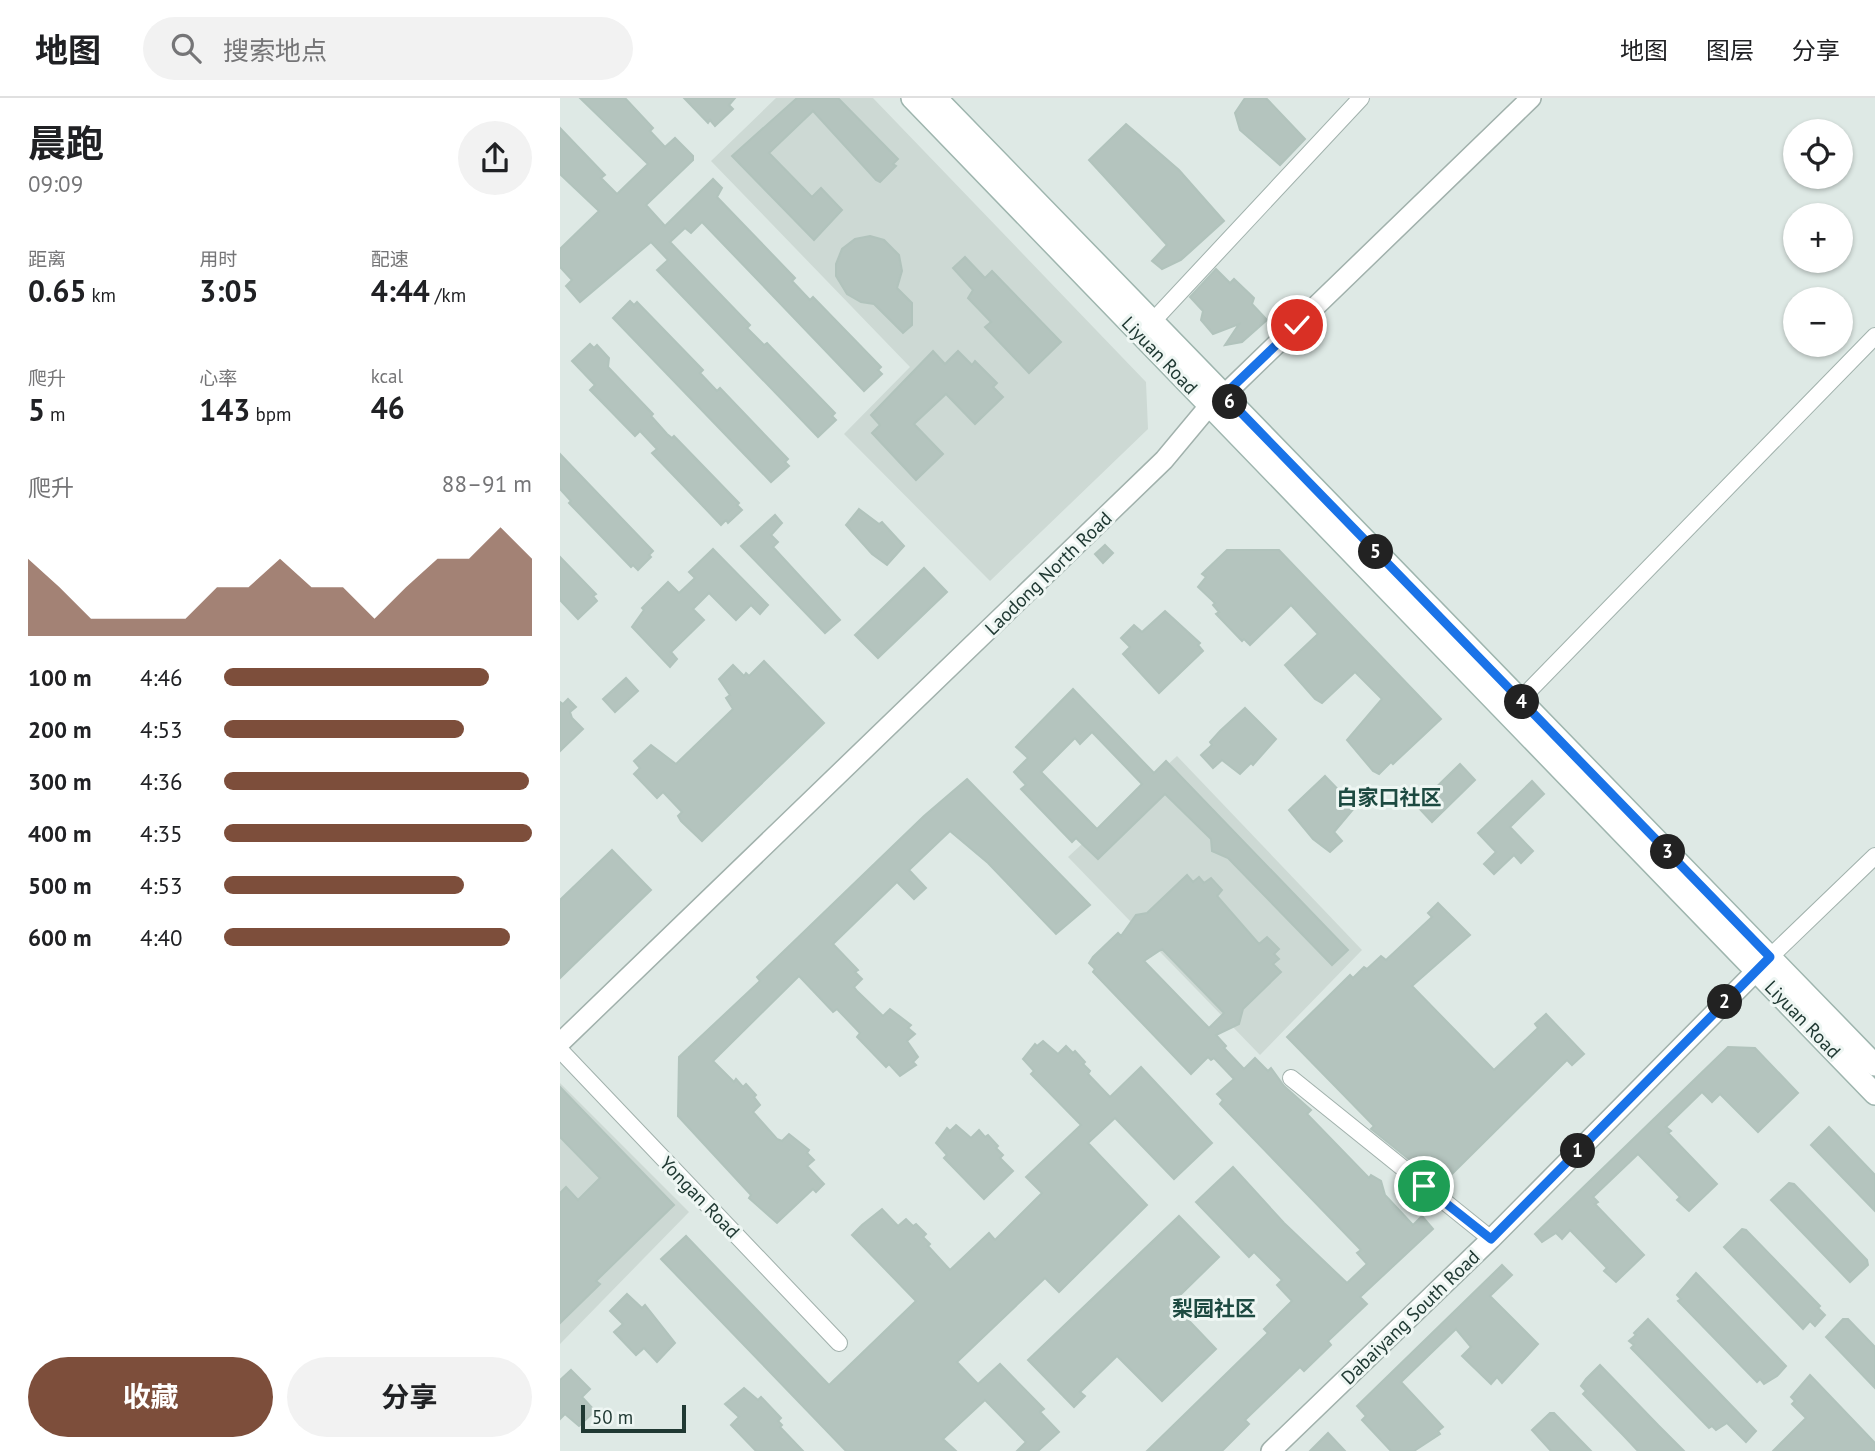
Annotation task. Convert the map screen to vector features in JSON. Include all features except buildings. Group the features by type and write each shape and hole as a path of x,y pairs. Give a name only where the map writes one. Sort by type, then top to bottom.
{"main road":[{"name":"Liyuan Road","path":"912,98 1520,700 1763,964 1875,1094"},
{"name":"Liyuan Road","path":"936,98 1153,321 1217,400 1763,964 1875,1065"}],"street":[{"path":"1153,321 1361,98"},
{"name":"Laodong North Road","path":"560,1043 1164,460 1217,400 1531,98"},
{"path":"1520,700 1875,336"},
{"name":"Dabaiyang South Road","path":"1271,1451 1491,1239 1763,964 1875,856"},
{"name":"Yongan Road","path":"560,1050 839,1343"},
{"path":"1291,1078 1491,1239"}],"shaded area":[{"path":"776,98 873,98 1146,382 1148,429 990,581 844,434 910,367 711,161"},
{"path":"1177,756 1362,950 1260,1055 1068,857"},
{"path":"560,1083 689,1212 560,1344"}],"district":[{"name":"白家口社区","path":"1389,798"},
{"name":"梨园社区","path":"1214,1309"}],"route":[{"path":"1297,325 1224,395 1770,957 1491,1239 1424,1186"}]}
